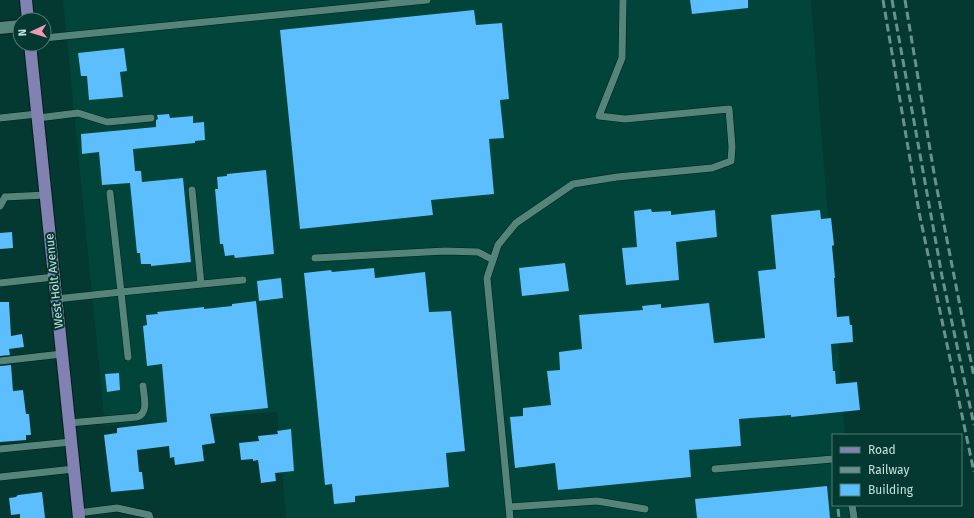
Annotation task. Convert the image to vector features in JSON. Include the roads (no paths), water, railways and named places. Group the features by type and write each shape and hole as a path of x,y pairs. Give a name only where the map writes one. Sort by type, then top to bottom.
{"main road":[{"path":"26,0 27,12"},
{"name":"West Holt Avenue","path":"31,52 79,515"}],"street":[{"path":"0,28 12,27"}],"lane":[{"path":"52,37 427,0"},
{"path":"510,518 487,278 498,245 516,223 573,184 617,177 712,168 731,161 732,147 729,109 625,119 599,116 622,58 623,0"},
{"path":"0,118 78,113 107,122 151,118"},
{"path":"192,190 201,284"},
{"path":"110,193 128,357"},
{"path":"0,206 2,194 46,194"},
{"path":"315,258 445,251 478,252 492,260"},
{"path":"0,283 54,277"},
{"path":"56,299 243,280"},
{"path":"0,360 62,354"},
{"path":"69,423 137,417 142,415 145,411 143,386"},
{"path":"0,449 71,442"},
{"path":"715,469 832,459"},
{"path":"0,477 74,469"},
{"path":"509,507 597,501 645,508"},
{"path":"852,506 854,518"},
{"path":"79,515 117,508 149,515 150,518"}],"railway":[{"path":"883,0 919,212 974,472"},
{"path":"892,0 942,276 974,425"},
{"path":"905,0 935,179 974,377"},
{"path":"838,509 839,518"}]}
